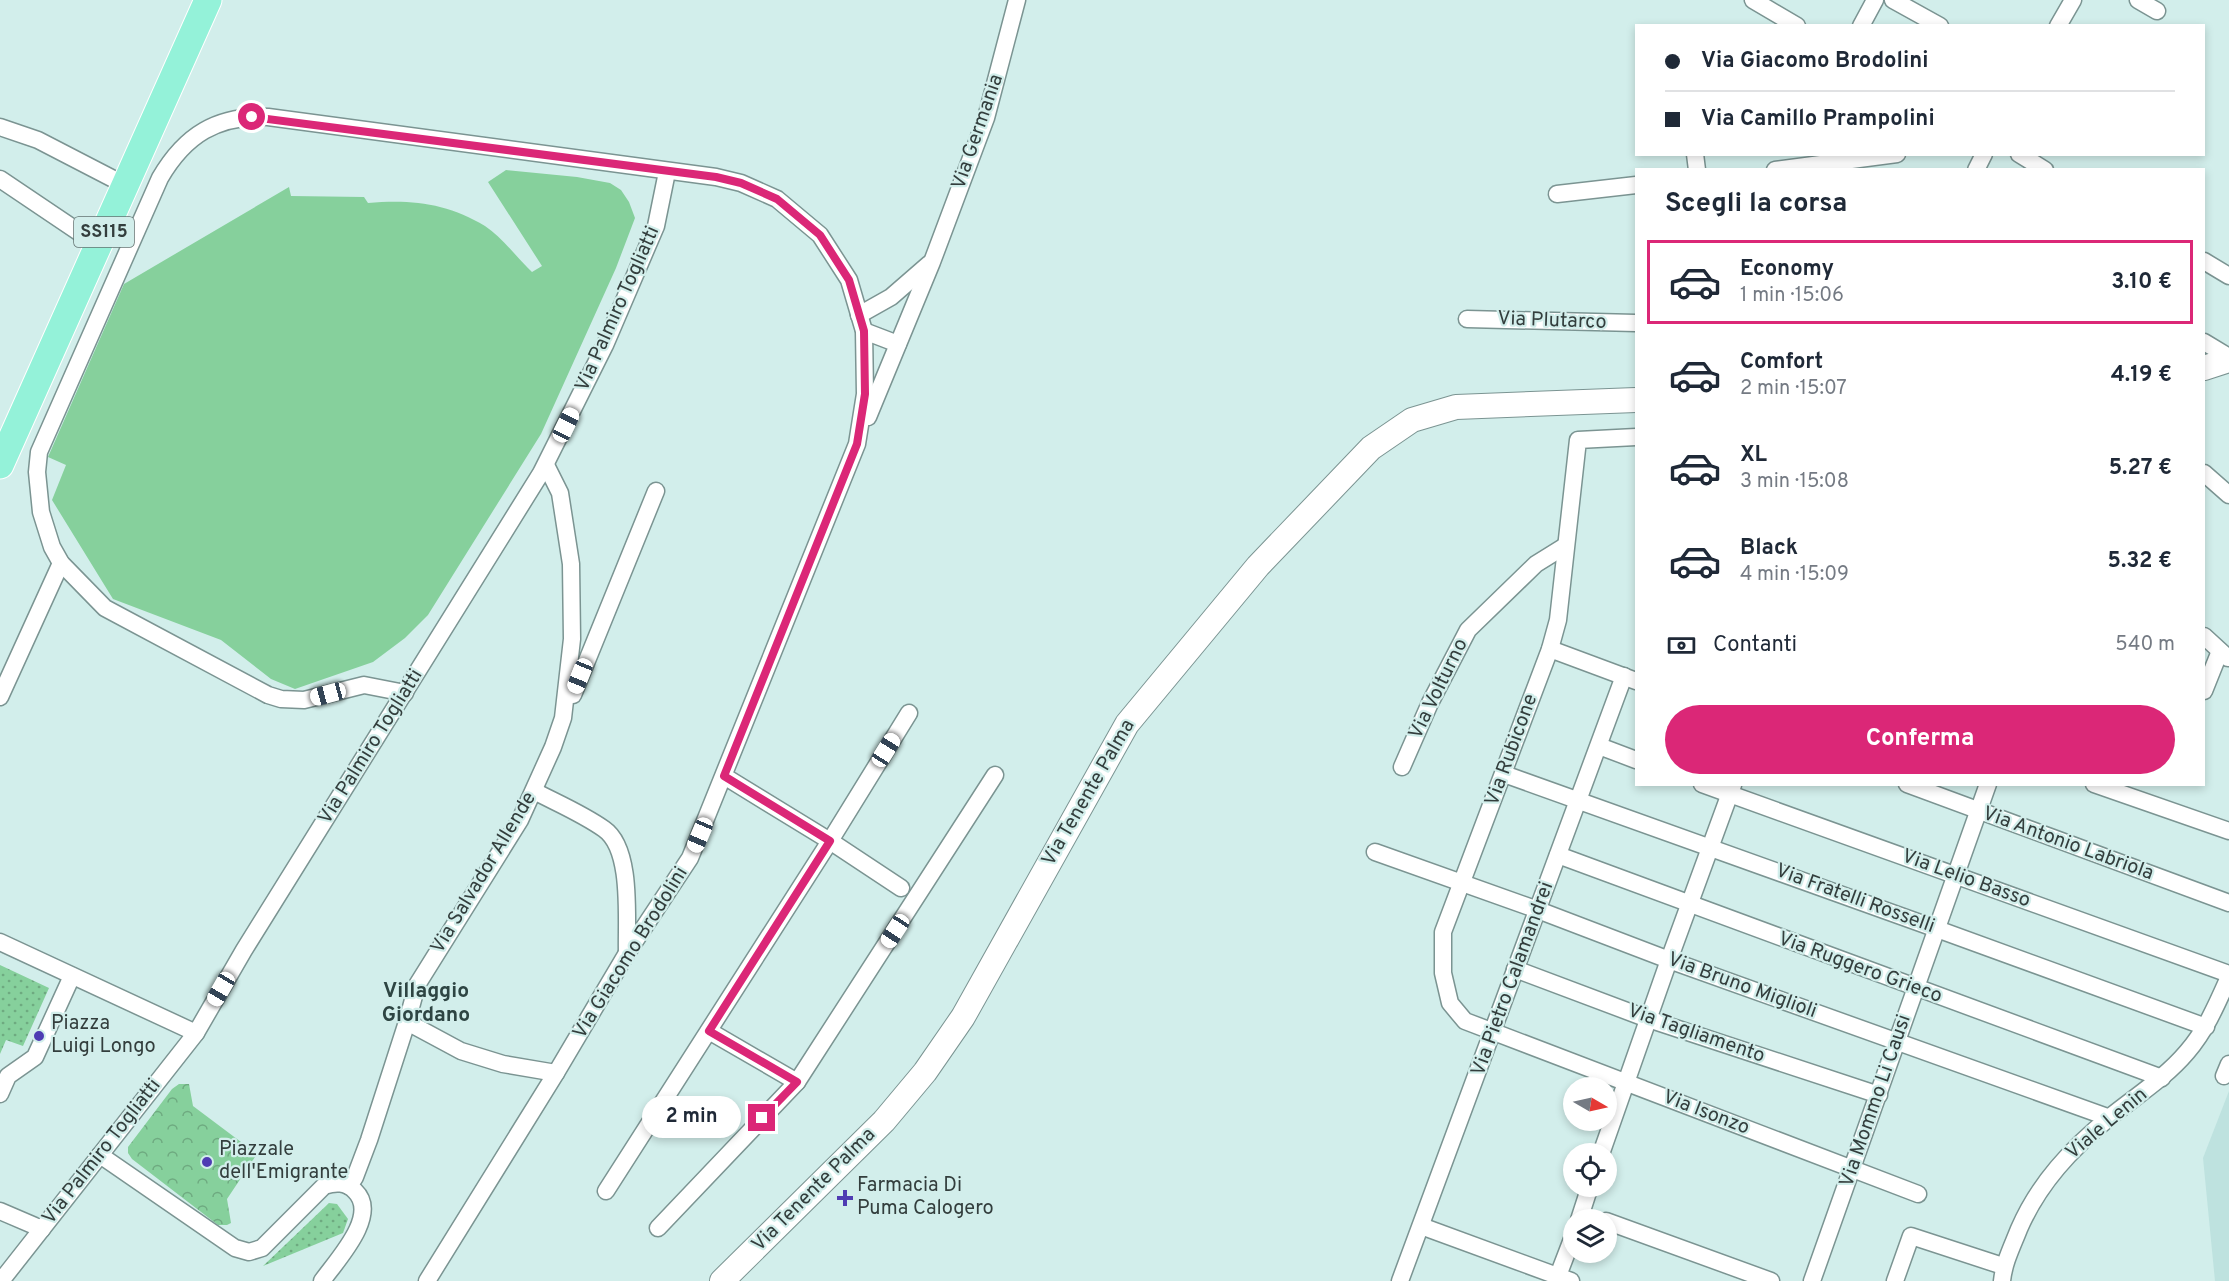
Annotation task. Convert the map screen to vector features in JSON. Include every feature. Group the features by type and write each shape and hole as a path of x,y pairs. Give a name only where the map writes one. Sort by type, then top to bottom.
{"main road":[{"name":"SS115","path":"0,465 208,0"},
{"path":"2205,368 2229,358"},
{"name":"Via Tenente Palma","path":"722,1281 884,1121 926,1072 963,1017 1127,724 1258,566 1371,448 1412,420 1456,407 1635,400"}],"street":[{"name":"Via Germania","path":"857,444 932,262 986,118 1017,0"},
{"path":"1753,0 1794,24"},
{"path":"1862,24 1875,0"},
{"path":"1893,0 1936,24"},
{"path":"2059,24 2073,0"},
{"path":"2138,0 2157,11"},
{"name":"Via Giacomo Brodolini","path":"405,693 364,685 304,700 281,699 268,695 105,608 61,563 52,547 41,512 37,472 39,452 160,178 179,150 206,130 236,118 268,117 716,177 741,183 777,199 820,235 849,280 862,323 865,394 857,444 690,858 627,953 556,1073 427,1281"},
{"path":"0,127 38,140 125,185"},
{"path":"1790,168 1881,156"},
{"path":"2022,156 2042,168"},
{"name":"Via Palmiro Togliatti","path":"1,1281 196,1033 250,940 546,465 605,345 656,226 667,172"},
{"path":"0,179 98,245"},
{"path":"1557,194 1635,185"},
{"path":"898,344 862,323 932,262"},
{"path":"2205,262 2229,276"},
{"name":"Via Plutarco","path":"1467,319 1635,323"},
{"path":"2205,343 2229,358"},
{"name":"Via Rubicone","path":"1494,1031 1465,1021 1450,1003 1443,973 1443,932 1550,649 1558,620 1578,440 1635,437"},
{"name":"Via Salvador Allende","path":"350,1186 369,1140 417,985 520,820 563,718 572,639 571,564 560,493 546,465"},
{"path":"2205,474 2229,495"},
{"path":"563,718 656,491"},
{"name":"Via Volturno","path":"1402,767 1430,703 1468,630 1536,564 1565,546"},
{"path":"0,697 61,563"},
{"path":"2205,637 2225,655 2205,689"},
{"path":"1550,649 1630,679"},
{"name":"Via Pietro Calamandrei","path":"1400,1281 1599,746 1630,679"},
{"path":"606,1191 830,841 909,713"},
{"path":"1599,746 1635,760"},
{"name":"Via Fratelli Rosselli","path":"1503,774 2206,1027"},
{"path":"658,1228 797,1082 995,775"},
{"path":"724,776 901,888"},
{"name":"Via Lelio Basso","path":"1712,786 1732,790 2229,976"},
{"name":"Via Antonio Labriola","path":"1912,786 2229,903"},
{"name":"Via Mommo Li Causi","path":"1812,1281 1987,786"},
{"path":"2100,786 2229,831"},
{"path":"1605,1143 1732,790"},
{"path":"534,791 605,829 620,848 624,867 627,953"},
{"name":"Via Bruno Miglioli","path":"1375,852 2110,1118"},
{"name":"Via Ruggero Grieco","path":"1558,855 2162,1078"},
{"path":"0,942 196,1033"},
{"name":"Via Tagliamento","path":"1515,969 1648,1019 1879,1095"},
{"path":"0,1094 8,1076 35,1057 72,976"},
{"name":"Viale Lenin","path":"2003,1273 2023,1219 2038,1191 2070,1152 2162,1078 2186,1053 2206,1027 2229,976"},
{"path":"407,1022 461,1051 503,1064 556,1073"},
{"path":"709,1031 797,1082"},
{"name":"Via Isonzo","path":"1494,1031 1918,1194"},
{"path":"100,1155 235,1248 249,1252 262,1248 324,1186 333,1183 350,1186 360,1197 364,1210 363,1218 322,1281"},
{"path":"0,1211 42,1229"},
{"path":"1617,1225 1771,1281"},
{"path":"1421,1226 1562,1279 1566,1263"},
{"path":"1895,1281 1911,1236 2003,1273"}],"shaded area":[{"path":"2229,1091 2229,1281 2215,1281 2203,1158"}],"green space":[{"path":"506,170 577,177 610,183 621,190 635,218 616,268 541,434 428,615 405,638 373,662 295,689 271,679 221,640 113,599 52,500 66,465 48,457 124,284 289,187 291,196 364,197 368,203 414,202 457,212 492,231 532,272 542,266 488,182"},
{"path":"0,965 49,988 23,1046 6,1040 0,1054"},
{"path":"179,1084 189,1084 193,1106 257,1154 227,1199 231,1223 227,1225 218,1225 132,1159 128,1153 128,1147 172,1089"},
{"path":"329,1203 337,1204 348,1219 343,1233 263,1266"}],"place":[{"name":"Piazza Luigi Longo","path":"39,1036"},
{"name":"Piazzale dell'Emigrante","path":"207,1162"},
{"name":"Farmacia Di Puma Calogero","path":"845,1198"}],"district":[{"name":"Villaggio Giordano","path":"426,1003"}],"route":[{"path":"252,117 268,117 716,177 741,183 777,199 820,235 849,280 864,331 865,394 857,444 724,776 830,841 709,1031 797,1082 762,1118"}]}
